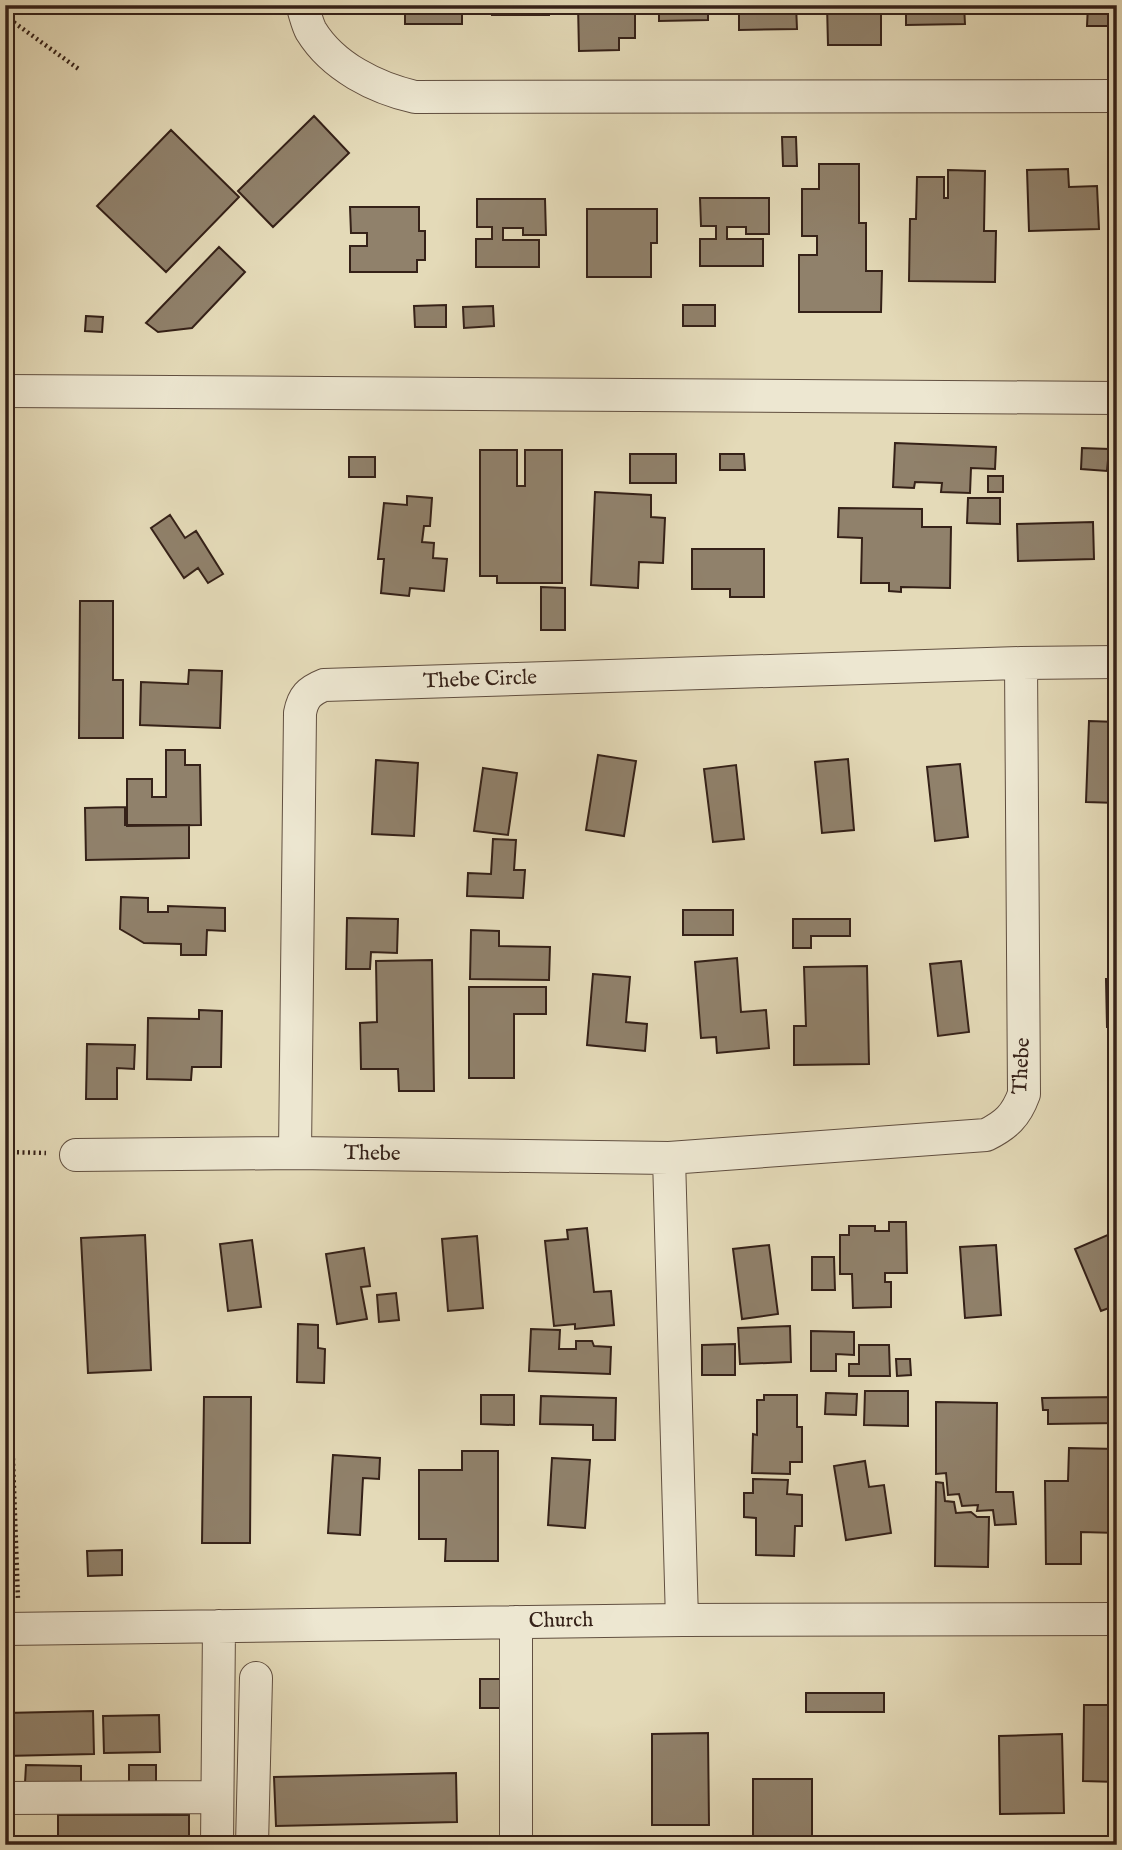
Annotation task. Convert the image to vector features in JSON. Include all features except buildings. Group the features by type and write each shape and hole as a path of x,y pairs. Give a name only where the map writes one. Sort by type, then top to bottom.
{"street":[{"path":"302,5 311,31 334,57 361,77 388,91 415,97 1117,96"},
{"path":"5,391 1117,398"},
{"name":"Thebe Circle","path":"295,1153 300,713 303,701 311,690 324,685 1117,662"},
{"name":"Thebe","path":"76,1155 295,1153 669,1158 986,1135 1004,1127 1017,1112 1024,1094 1021,663"},
{"path":"669,1158 682,1620"},
{"name":"Church","path":"12,1629 682,1620 1117,1619"},
{"path":"516,1622 516,1845"},
{"path":"217,1845 219,1626"},
{"path":"252,1845 256,1678"},
{"path":"5,1798 217,1797"}],"path":[{"path":"5,16 80,70"},
{"path":"5,947 12,1629"},
{"path":"7,1152 76,1155"}]}
